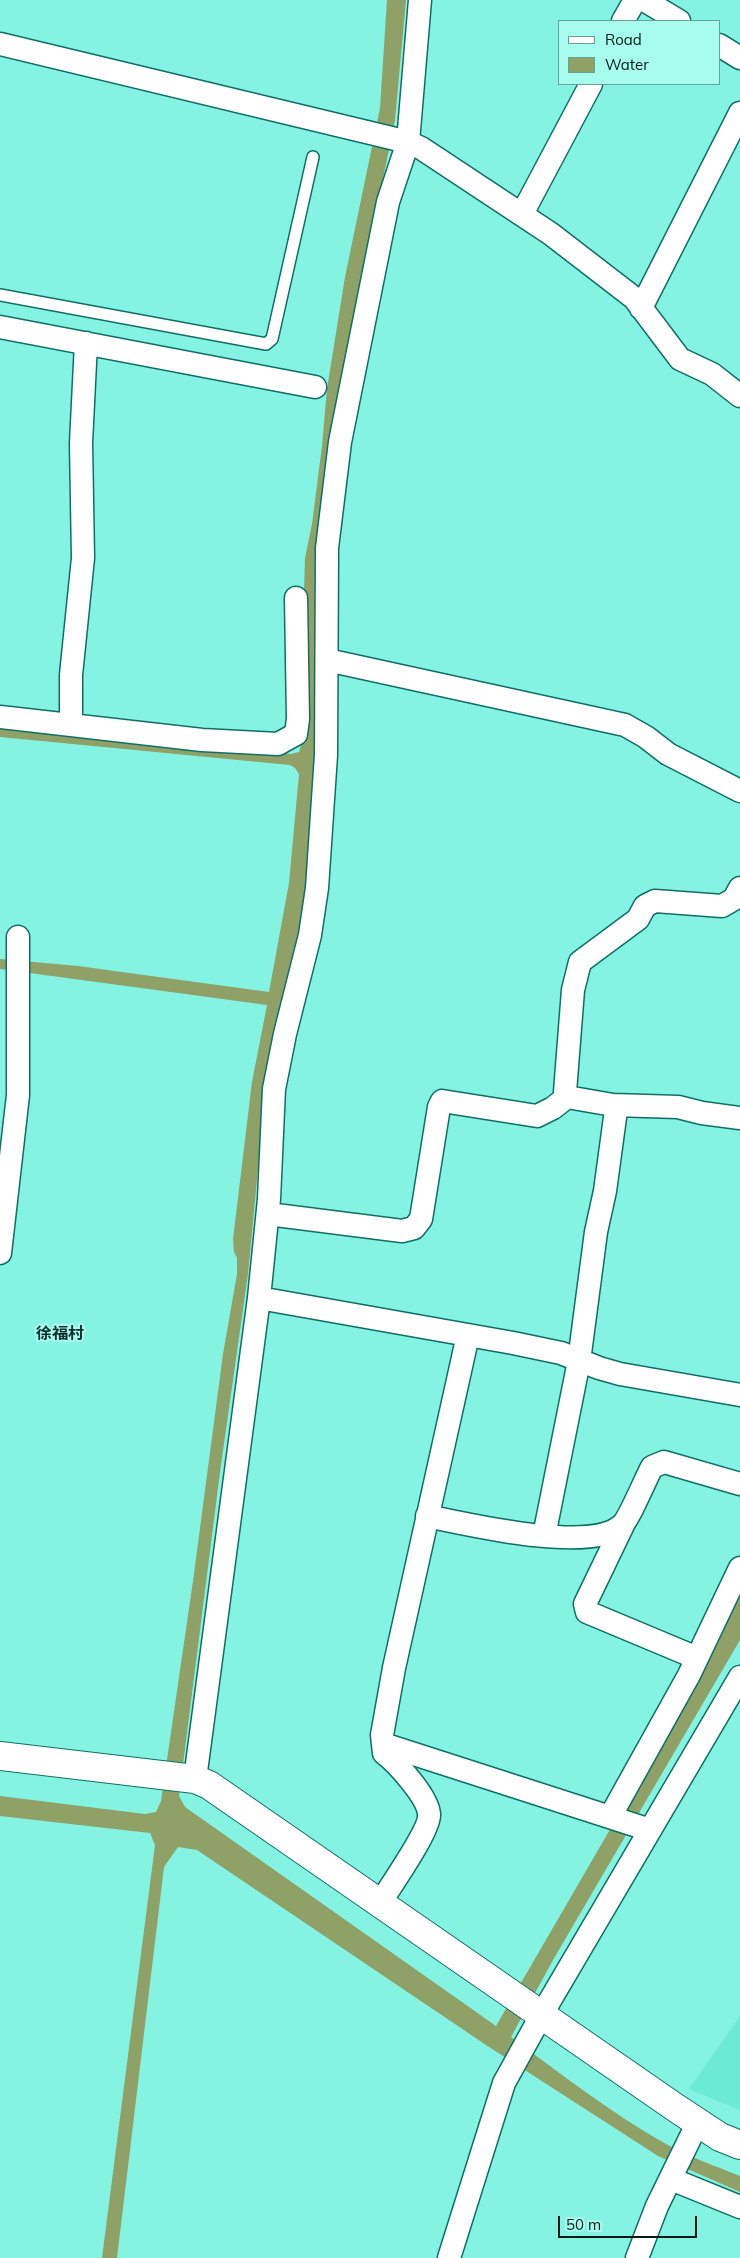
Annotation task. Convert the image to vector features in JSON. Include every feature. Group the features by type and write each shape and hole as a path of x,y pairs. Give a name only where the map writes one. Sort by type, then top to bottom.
{"street":[{"path":"195,1779 268,1214 274,1090 285,1034 310,935 318,888 324,803 328,548 340,442 388,202 408,142 420,0"},
{"path":"624,20 635,0"},
{"path":"644,0 677,20"},
{"path":"0,44 408,142 421,148 559,240 634,298 680,358 712,374 740,396"},
{"path":"720,46 740,58"},
{"path":"522,214 589,85"},
{"path":"641,308 740,113"},
{"path":"0,327 315,387"},
{"path":"71,725 72,667 83,558 81,443 86,343"},
{"path":"0,717 202,740 278,744 296,734 298,719 296,598"},
{"path":"327,660 625,726 646,737 668,754 740,791"},
{"path":"567,1097 565,1092 573,990 580,962 638,919 645,906 655,901 722,906 734,899 740,888"},
{"path":"0,1254 18,1095 9,991 18,937"},
{"path":"268,1214 402,1231 414,1228 421,1219 439,1107 442,1101 537,1116 553,1108 567,1097 613,1105 678,1107 702,1113 740,1118"},
{"path":"544,1536 579,1361 596,1232 605,1191 616,1110 613,1105"},
{"path":"258,1298 561,1353 579,1361 620,1374 740,1395"},
{"path":"380,1903 430,1817 428,1805 393,1760 384,1753 382,1735 394,1668 468,1335"},
{"path":"697,1658 587,1612 584,1604 652,1467 664,1462 740,1484"},
{"path":"428,1516 527,1536 582,1537 612,1531 623,1525"},
{"path":"610,1817 697,1658 740,1568"},
{"path":"449,2258 504,2083 542,2014 740,1677"},
{"path":"383,1744 650,1830"},
{"path":"0,1756 195,1779 208,1785 720,2137 740,2145"},
{"path":"637,2258 670,2179 698,2122"},
{"path":"670,2179 740,2207"}],"lane":[{"path":"0,296 266,344 272,339 313,157"}],"shaded area":[{"path":"740,2016 740,2110 689,2089"}],"water":[{"path":"387,0 406,0 395,120 346,360 317,720 309,876 262,1127 248,1274 220,1472 179,1796 185,1807 496,2026 652,1757 740,1594 740,1640 553,1960 511,2037 587,2093 646,2132 684,2153 740,2176 740,2192 658,2156 486,2045 197,1850 178,1847 164,1867 117,2258 102,2258 155,1845 150,1833 0,1816 0,1796 145,1814 156,1812 161,1801 223,1354 237,1274 237,1258 234,1252 233,1239 252,1082 267,1005 0,969 0,959 78,966 269,992 289,883 299,774 290,765 0,737 0,727 291,754 299,752 304,736 303,624 305,558 312,524 327,389 345,277 380,108"}],"district":[{"name":"徐福村","path":"60,1334"}]}
